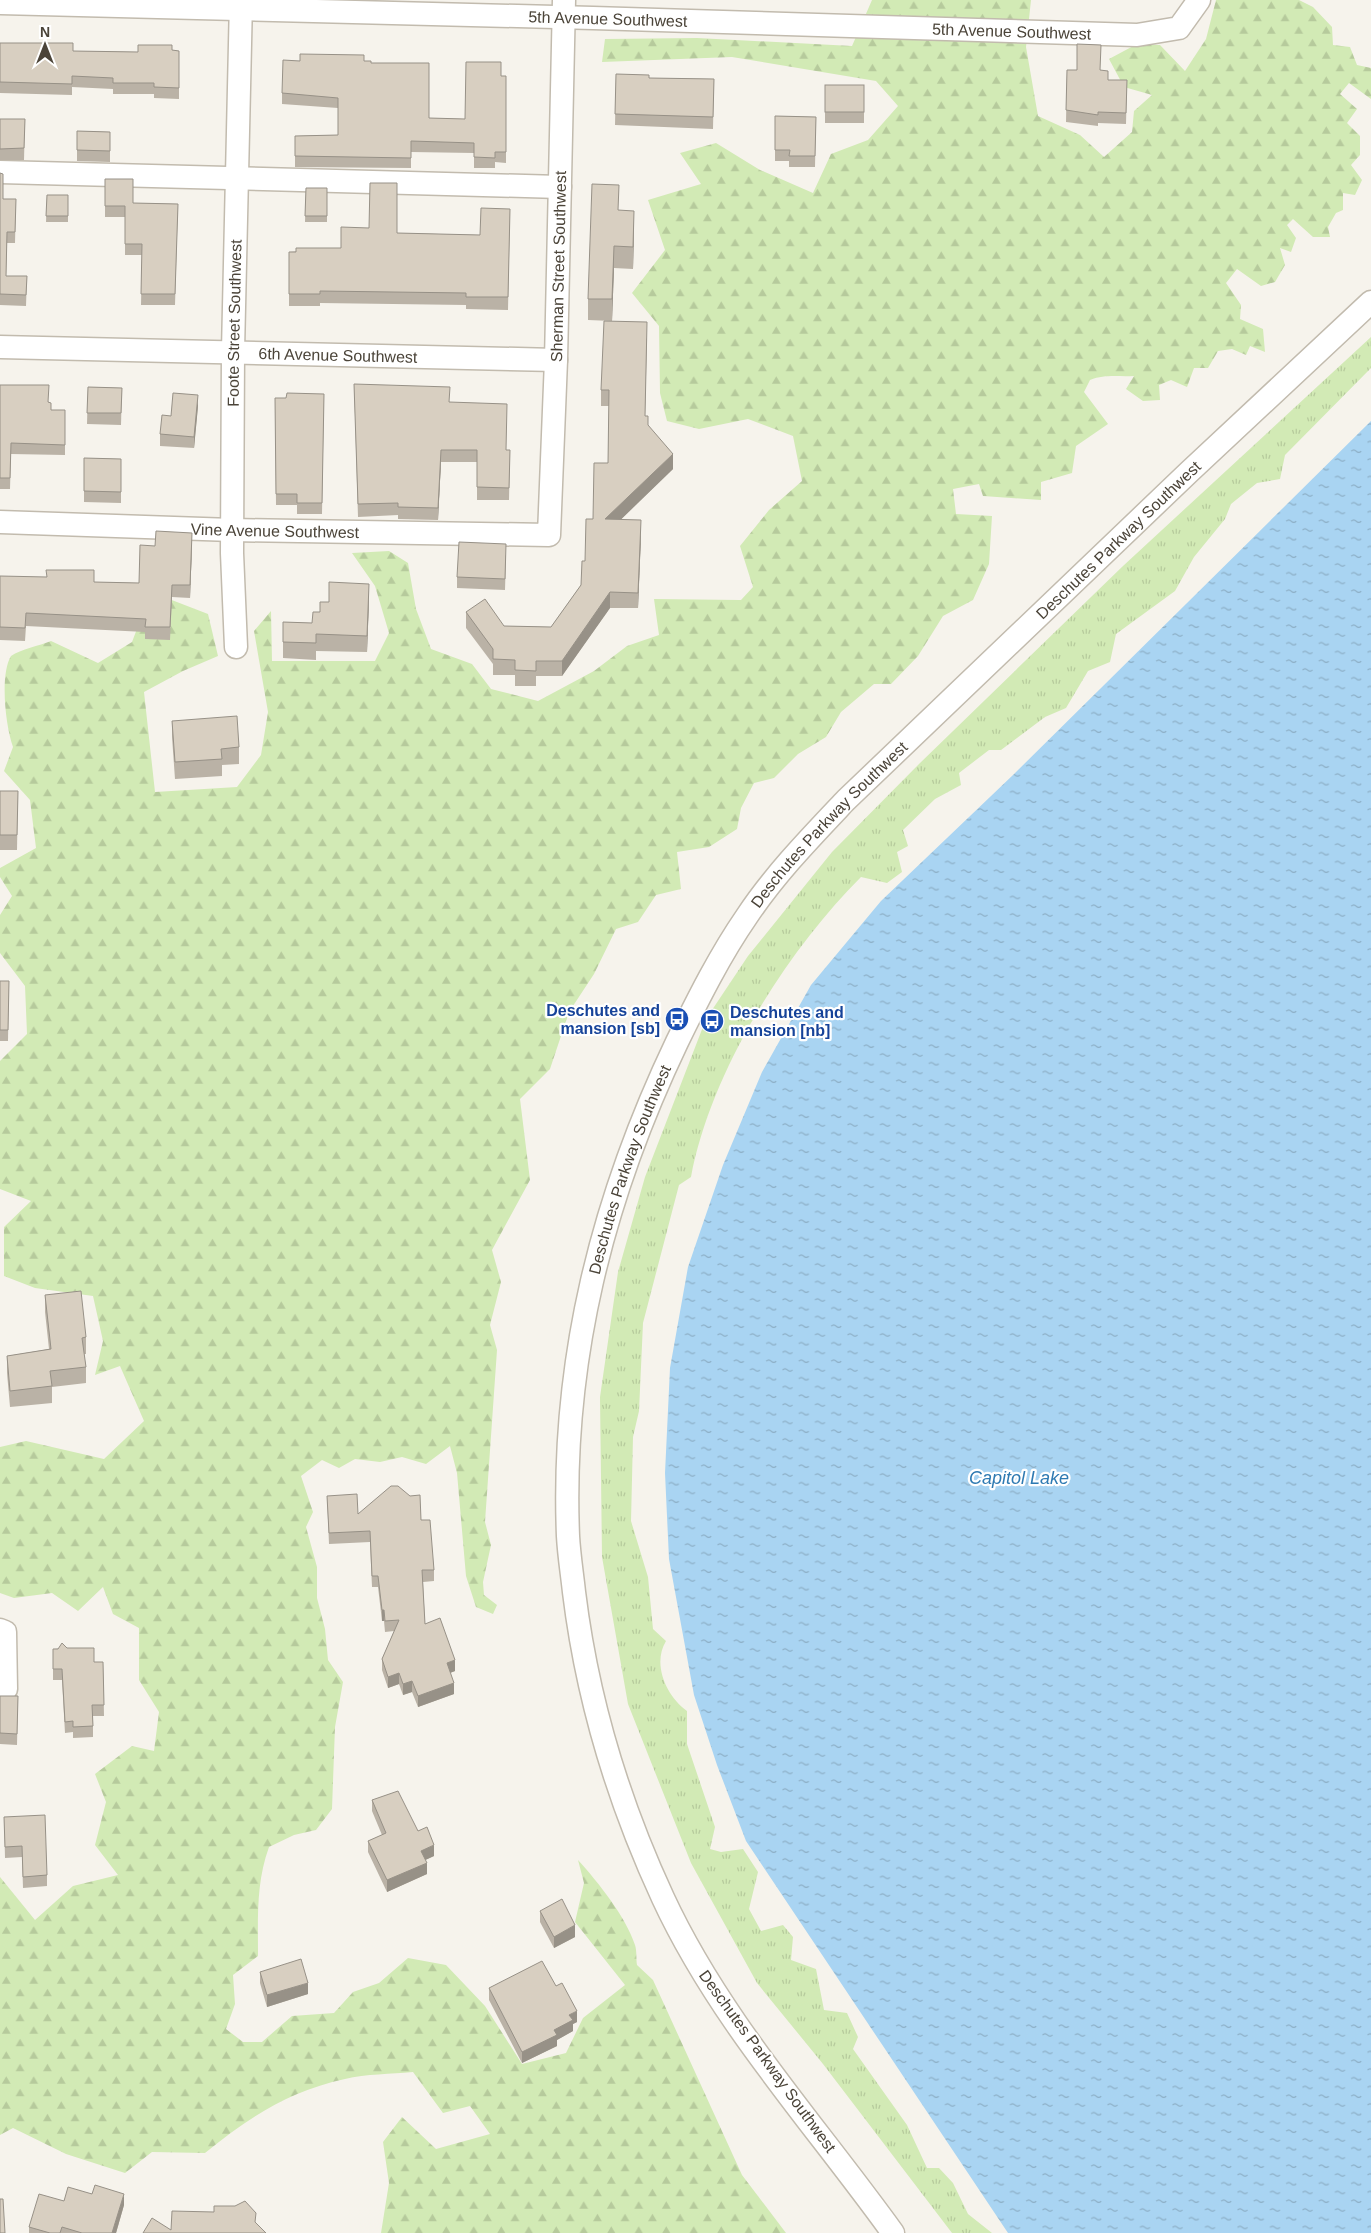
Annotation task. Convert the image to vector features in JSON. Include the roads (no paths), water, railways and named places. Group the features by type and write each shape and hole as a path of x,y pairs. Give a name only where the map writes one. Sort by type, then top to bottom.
{"street":[{"name":"5th Avenue Southwest","path":"0,3 564,8 1137,35 1179,28 1199,0"},
{"name":"Foote Street Southwest","path":"236,648 232,530 233,351 241,5"},
{"name":"Sherman Street Southwest","path":"549,535 556,360 564,8"},
{"path":"0,172 560,187"},
{"name":"Deschutes Parkway Southwest","path":"893,2233 712,1989 664,1900 624,1805 600,1732 581,1640 568,1538 570,1449 578,1358 588,1295 624,1167 651,1097 706,985 748,914 795,854 846,800 1174,486 1371,302"},
{"name":"6th Avenue Southwest","path":"0,347 556,360"},
{"name":"Vine Avenue Southwest","path":"0,522 232,530 549,535"},
{"path":"0,1630 5,1632 6,1689"}],"water":[{"name":"Capitol Lake","path":"1371,421 1371,2233 1008,2233 746,1841 717,1765 694,1695 669,1559 665,1473 670,1368 688,1267 723,1165 762,1072 811,985 881,901 1013,775"}],"place":[{"name":"Deschutes and mansion [sb]","path":"677,1019"},
{"name":"Deschutes and mansion [nb]","path":"712,1021"}]}
